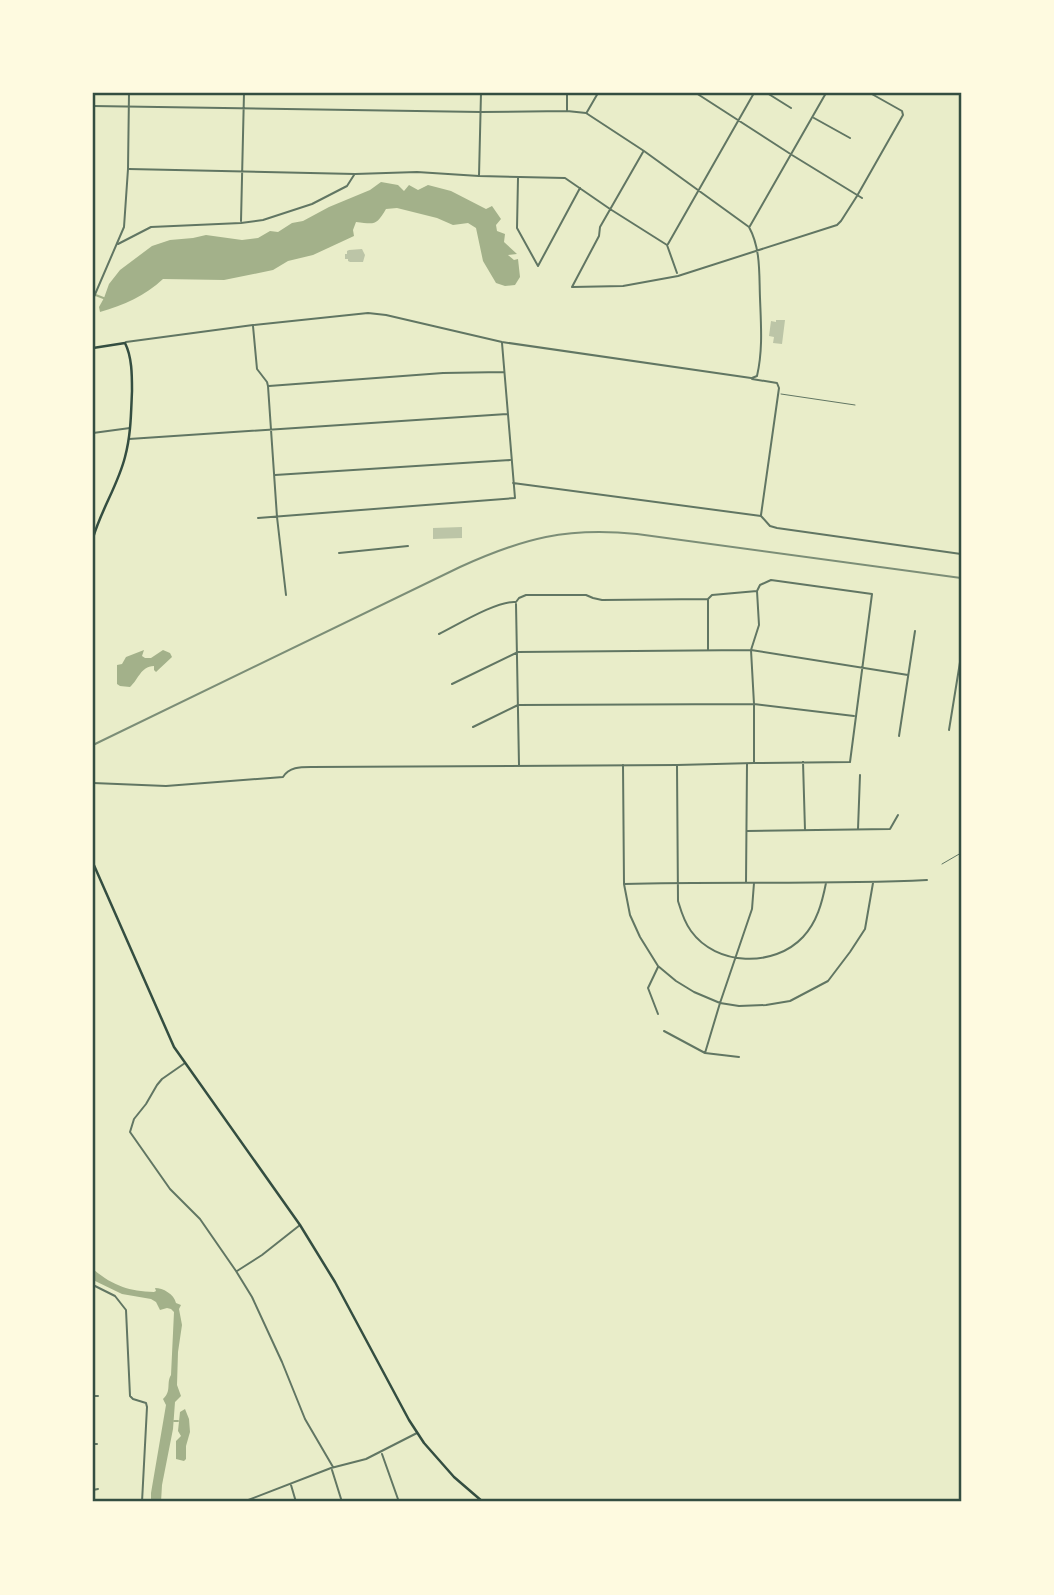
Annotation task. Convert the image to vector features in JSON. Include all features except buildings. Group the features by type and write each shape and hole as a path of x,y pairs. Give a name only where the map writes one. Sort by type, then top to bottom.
{"main road":[{"path":"93,348 125,343 130,357 132,379 130,428 125,457 93,538"},
{"path":"93,863 169,1037 300,1225 418,1433 444,1468 483,1502"}],"street":[{"path":"93,299 124,227 129,93"},
{"path":"241,223 244,93"},
{"path":"479,176 481,93"},
{"path":"567,93 567,111"},
{"path":"586,113 598,93"},
{"path":"696,93 862,198"},
{"path":"667,245 754,93"},
{"path":"767,93 791,108"},
{"path":"749,227 826,93"},
{"path":"644,151 600,227 572,287 623,286 678,276 836,225 858,196 903,115 902,111 870,93"},
{"path":"93,106 586,113 644,151 749,227 757,251 762,351 757,376 751,378"},
{"path":"813,118 850,138"},
{"path":"128,169 355,174 417,172 565,178 667,245 678,276"},
{"path":"116,244 151,227 263,220 312,204 347,186 355,174"},
{"path":"518,177 517,228 538,266 580,188"},
{"path":"125,343 253,325 368,313 502,342 777,383 779,394 761,516"},
{"path":"253,325 257,369 268,386 277,517 286,596"},
{"path":"258,518 515,498 502,342"},
{"path":"268,386 443,373 504,372"},
{"path":"128,439 507,414"},
{"path":"93,433 130,428"},
{"path":"274,475 510,460"},
{"path":"513,483 761,516 770,526 777,528 961,554"},
{"path":"339,553 408,546"},
{"path":"93,783 166,786 283,777 299,767 677,765 850,761 872,594 771,580 760,585 757,591 759,625 751,650 754,763"},
{"path":"519,765 516,603 519,598 526,595 586,594 602,600 708,598 712,595 757,591"},
{"path":"708,598 708,650"},
{"path":"439,634 498,606 508,602 516,603"},
{"path":"899,736 915,631"},
{"path":"452,684 518,652 751,650 908,675"},
{"path":"949,730 961,656"},
{"path":"473,727 518,705 754,704 856,716"},
{"path":"803,762 805,831"},
{"path":"746,883 747,763"},
{"path":"623,765 624,884 630,915 658,966 685,987 720,1003 739,1006 766,1005 790,1001 828,981 865,929 873,883"},
{"path":"677,765 678,901 691,931 702,943 735,958 754,960 792,947 815,920 826,883"},
{"path":"858,830 860,775"},
{"path":"747,831 890,829 898,815"},
{"path":"624,884 873,883 927,880"},
{"path":"705,1053 752,909 754,883"},
{"path":"658,966 648,988 658,1014"},
{"path":"664,1031 705,1053 739,1057"},
{"path":"185,1063 162,1079 134,1119 131,1132 170,1188 200,1219 257,1307 305,1419 332,1468 342,1502"},
{"path":"236,1271 262,1255 300,1225"},
{"path":"93,1285 115,1296 126,1310 130,1396 146,1404 147,1408 142,1502"},
{"path":"93,1396 98,1396"},
{"path":"246,1502 290,1483 366,1459 418,1433"},
{"path":"381,1452 399,1502"},
{"path":"290,1483 296,1502"},
{"path":"93,1490 99,1489"}],"lane":[{"path":"779,394 855,405"},
{"path":"942,864 961,853"}],"shaded area":[{"path":"381,182 398,185 404,191 409,185 418,190 428,185 451,191 486,209 492,206 501,219 496,225 497,231 505,234 504,242 517,254 508,255 514,260 518,259 520,277 515,285 496,283 483,261 476,228 468,223 453,225 397,208 386,209 374,223 356,222 354,236 313,255 288,261 273,270 224,280 163,279 134,299 100,312 99,307 109,284 120,270 152,246 170,240 206,235 242,240 258,238 270,231 278,232 292,223 303,221 370,190"},
{"path":"144,650 142,656 145,658 151,658 163,650 172,657 156,672 154,666 146,669 130,687 117,684 117,665 122,664 126,657"},
{"path":"93,1269 107,1280 129,1289 154,1292 155,1288 165,1290 181,1305 177,1385 181,1396 175,1402 161,1502 151,1502 151,1493 166,1405 163,1399 171,1375 174,1312 167,1308 160,1310 151,1299 122,1294 93,1280"},
{"path":"185,1409 190,1432 184,1461 176,1459 176,1441 181,1436 178,1431 180,1412"}],"waterway":[{"path":"93,294 106,299"}],"railway":[{"path":"93,745 460,567 525,542 546,537 588,532 637,534 961,578"}]}
